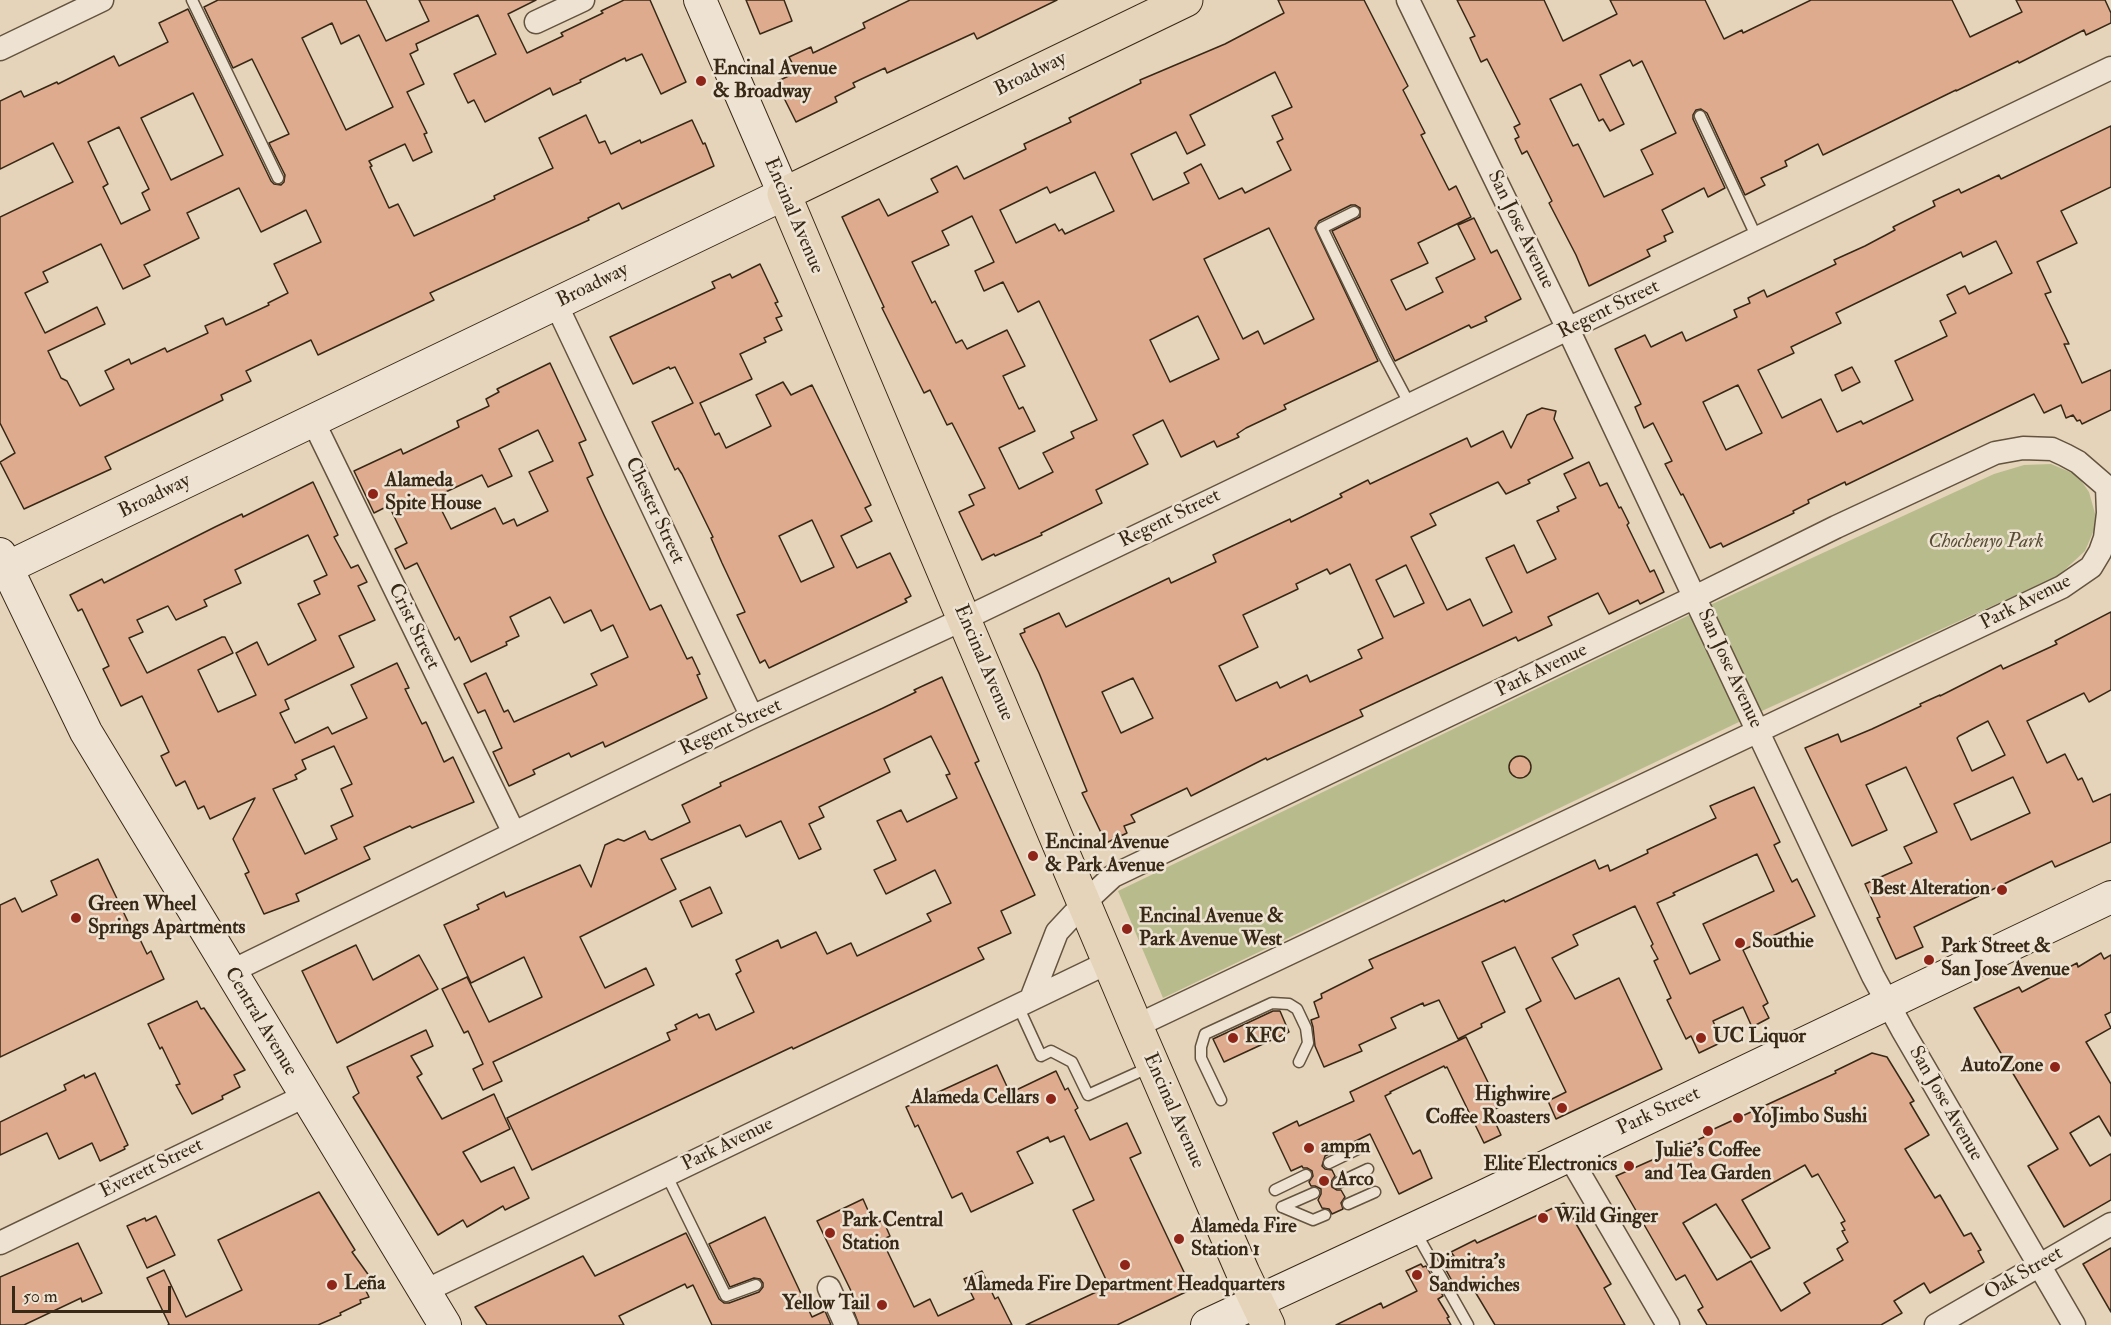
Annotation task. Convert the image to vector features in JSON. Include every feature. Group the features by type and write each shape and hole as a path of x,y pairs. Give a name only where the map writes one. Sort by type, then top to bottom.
{"main road":[{"name":"Broadway","path":"784,194 1186,0"},
{"name":"Encinal Avenue","path":"784,194 1153,1066 1262,1313"}],"street":[{"path":"0,49 102,0"},
{"path":"536,22 584,0"},
{"name":"Encinal Avenue","path":"700,0 784,194"},
{"name":"San Jose Avenue","path":"1408,0 1568,329 1869,966 1888,1003 2074,1325"},
{"name":"Regent Street","path":"230,972 752,717 964,619 2111,68"},
{"name":"Broadway","path":"2,564 313,421 784,194"},
{"name":"Chester Street","path":"556,304 752,717"},
{"name":"Crist Street","path":"313,421 514,832"},
{"name":"Park Avenue","path":"1025,1003 1058,932 1113,876 1836,527 1995,453 2023,447 2052,449 2078,462 2109,486 2105,538 2091,567 2062,587 1136,1026"},
{"name":"Central Avenue","path":"2,564 86,732 445,1325"},
{"name":"Park Street","path":"1207,1325 1262,1313 1414,1228 2111,897"},
{"name":"Park Avenue","path":"425,1292 1109,962"},
{"name":"Everett Street","path":"0,1243 305,1096"},
{"path":"1568,1154 1668,1325"},
{"name":"Oak Street","path":"1936,1325 2111,1224"},
{"path":"829,1288 846,1325"}],"lane":[{"path":"192,0 278,178"},
{"path":"1700,116 1757,238"},
{"path":"1354,213 1322,228 1410,405"},
{"path":"1025,1003 1041,1056 1051,1051 1072,1062 1088,1095 1153,1066"},
{"path":"1221,1100 1201,1058 1201,1047 1205,1034 1272,1003 1289,1004 1297,1009 1306,1028 1308,1042 1299,1062"},
{"path":"1329,1163 1362,1147"},
{"path":"1338,1183 1368,1169"},
{"path":"666,1174 726,1296 756,1285"},
{"path":"1275,1190 1306,1175"},
{"path":"1348,1204 1375,1192"},
{"path":"1314,1193 1282,1207 1313,1220 1325,1215"},
{"path":"1414,1228 1468,1325"}],"green space":[{"name":"Chochenyo Park","path":"2051,464 2077,475 2089,492 2096,517 2094,530 2085,551 2058,576 1764,710 1163,998 1118,891 1710,605 1994,474 2024,465"}],"building":[{"path":"218,0 366,0 386,41 429,21 419,0 536,0 508,14 527,53 563,36 561,33 624,0 650,0 686,82 661,94 642,54 626,61 625,58 553,95 550,88 485,122 474,100 468,103 454,74 496,54 478,15 416,44 418,50 410,54 424,84 407,92 427,133 424,134 432,152 413,161 405,144 369,161 389,208 398,204 414,236 495,199 494,196 553,168 539,138 586,115 599,143 605,141 611,154 692,120 703,144 705,143 714,166 622,209 619,203 588,218 589,220 430,293 434,300 318,355 311,340 246,371 251,381 221,395 223,400 105,457 111,469 24,509 0,462 15,453 0,423 0,217 73,182 53,143 0,169 0,101 21,91 24,97 57,82 58,84 114,56 119,66 168,42 159,23 188,9 271,181 281,185 285,175 269,143 289,134 252,59 233,68 204,7","holes":["332,23 341,44 359,35 393,107 346,130 302,38","193,93 223,155 171,180 141,118","119,127 149,189 142,193 150,210 121,224 103,187 108,184 88,142","239,188 261,232 306,210 321,242 274,264 288,293 268,303 269,305 226,325 223,318 205,326 208,333 167,352 165,348 131,364 129,359 105,371 114,389 80,406 67,381 61,378 48,351 105,324 97,307 45,333 25,293 48,282 43,272 101,244 123,289 150,276 144,265 199,238 187,213"]},
{"path":"746,0 784,0 792,21 760,34"},
{"path":"910,0 1057,0 977,39 974,33 887,73 885,68 853,83 855,87 835,97 837,102 796,122 776,82 797,72 789,57 811,47 813,53 865,28 863,23"},
{"path":"1278,0 1364,0 1408,86 1403,90 1425,133 1421,135 1449,190 1456,186 1471,217 1418,243 1428,263 1391,280 1406,310 1443,292 1436,278 1475,259 1458,225 1474,218 1491,253 1497,250 1521,299 1485,317 1487,321 1471,328 1469,325 1395,361 1332,231 1360,217 1360,208 1351,205 1319,221 1315,228 1378,361 1284,405 1286,409 1246,428 1237,434 1239,437 1217,447 1214,441 1181,457 1163,420 1133,435 1148,464 1096,490 1102,503 1041,533 1042,535 982,560 959,512 974,505 969,495 985,488 952,423 947,425 930,390 924,393 882,308 884,307 842,217 879,199 888,216 938,192 931,179 957,166 964,179 1026,149 1024,144 1071,122 1069,118 1141,83 1140,80 1225,44 1284,13","holes":["1275,72 1292,107 1272,116 1283,139 1277,142 1291,170 1245,193 1242,188 1219,199 1201,164 1184,173 1189,183 1153,200 1131,154 1176,132 1187,154 1205,145 1190,115","1095,172 1114,211 1065,234 1062,229 1059,231 1055,224 1016,243 1000,210 1047,187 1050,193","972,216 994,262 975,271 984,291 1003,282 1018,312 1039,301 1097,420 1071,432 1074,438 1043,453 1053,472 1019,489 999,448 1035,431 1023,407 1019,409 1003,376 1025,366 1007,330 967,349 962,340 956,343 935,301 932,303 912,262 949,245 942,231","1269,228 1314,319 1264,344 1258,331 1243,339 1204,259","1198,316 1219,359 1170,382 1150,340"]},
{"path":"1457,0 1544,0 1563,41 1617,14 1610,0 1705,0 1724,39 1742,30 1743,33 1811,0 1952,0 1970,37 2022,12 2016,0 2105,0 2111,13 2111,23 2086,35 2084,30 1823,155 1818,144 1785,161 1787,166 1761,178 1765,185 1745,195 1707,113 1701,109 1696,110 1693,119 1725,188 1708,197 1704,188 1662,210 1673,232 1664,236 1666,241 1647,250 1650,256 1589,286 1549,203 1552,201 1527,151 1522,154 1515,139 1519,137 1514,127 1520,124 1487,59 1481,62 1470,38 1475,36","holes":["1630,60 1633,66 1642,61 1676,133 1641,150 1653,174 1604,197 1578,144 1573,146 1550,99 1581,84 1599,121 1603,119 1610,131 1624,124 1600,75"]},
{"path":"2111,126 2111,187 2061,211 2077,243 2037,262 2051,292 2045,294 2069,344 2064,344 2082,383 2111,370 2111,410 2082,424 2073,415 2066,418 2061,405 2044,413 2034,394 1846,485 1845,482 1808,500 1809,503 1793,511 1794,513 1723,547 1721,543 1710,548 1665,464 1672,461 1653,423 1644,428 1635,407 1641,404 1615,349 1645,335 1651,347 1682,332 1686,341 1737,317 1734,310 1750,303 1748,298 1764,290 1767,297 1836,264 1834,260 1895,230 1893,227 1935,206 1933,201 1959,189 1961,193 1999,175 2001,179","holes":["1996,241 2012,273 1969,294 1965,286 1947,295 1956,313 1940,321 1947,336 1895,361 1913,400 1863,424 1861,421 1837,432 1821,399 1782,418 1758,370 1794,353 1791,347 1841,323 1836,313 1961,252 1963,257","1738,385 1762,433 1726,450 1703,402"]},
{"path":"760,264 778,302 775,303 782,316 776,318 782,330 764,338 766,342 740,354 752,379 700,403 715,435 719,433 726,448 771,426 756,395 783,382 791,395 812,385 871,505 865,508 872,521 841,536 857,568 890,553 911,596 905,599 907,602 769,668 765,660 760,663 737,615 745,612 711,538 713,537 682,474 678,468 675,470 652,422 693,403 675,367 670,369 669,367 633,384 610,337 715,288 712,282 730,274 732,278","holes":["812,520 834,567 801,582 779,536"]},
{"path":"550,363 586,440 579,443 593,475 587,478 604,515 650,610 661,605 687,659 692,657 707,698 605,747 603,742 571,757 569,753 533,770 535,774 509,786 493,752 502,748 485,710 478,713 464,684 486,673 504,712 508,710 514,722 597,685 591,674 628,657 613,625 601,631 591,610 564,623 550,597 510,617 519,636 506,642 507,645 471,662 459,637 455,640 417,563 405,569 395,549 407,543 390,508 388,506 374,513 354,471 401,449 403,454 459,427 457,421 489,406 486,399 499,392 497,389","holes":["538,430 553,461 529,472 548,511 517,526 514,519 503,524 495,508 451,529 435,497 482,475 488,487 512,476 499,449"]},
{"path":"1852,367 1860,382 1842,391 1835,375"},
{"path":"1542,408 1556,411 1554,419 1573,458 1528,480 1530,483 1506,494 1498,482 1430,514 1436,525 1411,537 1447,610 1470,599 1483,626 1512,612 1486,558 1514,545 1527,573 1556,559 1537,521 1559,511 1557,507 1576,498 1564,474 1589,462 1600,486 1607,483 1619,508 1621,507 1629,523 1627,525 1650,572 1654,570 1664,592 1640,604 1638,600 1609,614 1598,593 1548,617 1552,625 1518,641 1516,637 1360,710 1363,716 1267,760 1266,758 1191,796 1187,788 1131,815 1135,822 1124,826 1127,833 1106,843 1082,793 1087,791 1039,673 1020,634 1025,632 1024,629 1059,613 1066,627 1169,578 1171,583 1216,562 1213,555 1290,519 1291,522 1342,497 1340,494 1368,480 1370,484 1467,438 1471,447 1503,431 1511,448 1527,415","holes":["1350,564 1383,638 1358,650 1362,658 1310,682 1307,675 1280,688 1277,682 1236,701 1219,666 1258,647 1243,615 1298,589 1296,584 1327,569 1330,574","1406,565 1424,603 1394,617 1376,580","1133,678 1153,718 1121,733 1102,692"]},
{"path":"313,482 338,535 334,537 351,568 358,565 367,582 358,586 375,620 339,636 354,667 285,700 289,709 280,713 295,743 328,727 332,734 367,718 351,685 397,663 409,688 405,689 422,724 426,722 444,762 453,757 474,802 412,828 410,826 364,847 370,859 296,894 299,901 264,914 245,874 249,872 233,839 255,798 210,819 204,806 198,809 185,781 176,786 161,756 169,752 142,696 121,706 103,669 109,666 82,609 78,611 70,595 102,579 104,583 242,514 243,517","holes":["308,535 327,575 314,581 320,594 298,604 316,640 268,665 257,642 236,653 256,695 218,712 198,670 233,653 225,637 147,673 129,638 143,632 137,620 168,606 176,620 207,606 204,600 241,583 235,570","334,746 352,784 341,789 353,816 331,826 337,839 305,854 273,789 297,779 295,775 306,769 302,760"]},
{"path":"2111,612 2111,690 2089,702 2084,693 2027,721 2047,763 2065,754 2078,780 2082,778 2093,802 2111,794 2111,842 2055,867 2052,861 1914,927 1923,947 1896,959 1877,918 1880,917 1865,884 1912,863 1904,847 1937,832 1906,767 1866,785 1887,830 1852,846 1805,748 1838,734 1841,742 1872,729 2001,665 2003,669 2057,644 2055,641","holes":["1988,721 2005,755 1972,771 1957,738","2013,777 2030,813 1971,840 1954,804"]},
{"path":"942,677 979,761 975,763 1035,895 1001,911 1011,933 978,948 984,959 532,1170 507,1118 670,1040 667,1033 677,1029 675,1025 697,1014 699,1018 709,1014 716,1030 754,1012 736,974 741,971 736,960 778,940 781,948 816,932 827,954 851,943 857,956 931,921 927,914 951,903 935,870 886,894 874,870 896,860 877,821 901,810 907,822 957,798 946,775 950,774 931,736 884,759 890,772 819,807 824,817 809,824 821,849 799,859 781,821 746,837 740,825 661,859 676,889 580,937 605,988 646,968 654,985 493,1062 502,1081 483,1090 473,1069 483,1064 468,1031 464,1033 442,989 467,977 489,1022 542,997 524,957 471,983 444,925 479,909 477,905 504,892 506,897 580,865 591,887 605,845 618,839 624,841 645,831 652,840 690,822 682,805 721,786 720,783 883,708"},
{"path":"1520,756 1528,759 1531,767 1528,775 1520,778 1512,775 1509,767 1512,759"},
{"path":"1754,787 1780,842 1774,845 1792,882 1797,879 1815,916 1743,950 1768,1003 1763,1006 1769,1018 1752,1027 1743,1007 1713,1021 1722,1042 1699,1053 1691,1036 1686,1039 1667,1000 1671,998 1654,961 1658,959 1651,946 1653,944 1635,906 1573,935 1578,945 1552,958 1575,999 1619,978 1662,1069 1556,1119 1548,1101 1566,1092 1526,1009 1541,1001 1515,947 1482,962 1505,1012 1481,1024 1482,1027 1458,1039 1439,1000 1424,1006 1423,1003 1391,1018 1396,1028 1359,1045 1362,1051 1324,1067 1315,1046 1311,1020 1319,1017 1314,1002 1322,998 1321,994 1373,968 1369,960 1504,900 1505,902 1595,860 1599,869 1608,865 1610,871 1648,853 1647,850 1716,818 1710,806","holes":["1757,854 1774,891 1703,924 1720,960 1690,974 1657,903 1675,895 1673,893"]},
{"path":"98,859 132,930 135,929 147,954 151,951 164,979 0,1057 0,905 15,898 22,912 57,895 51,881"},
{"path":"710,887 722,913 692,927 680,901"},
{"path":"356,945 373,980 419,955 438,989 337,1043 302,971"},
{"path":"2101,953 2104,959 2111,955 2111,1012 2105,1015 2111,1028 2086,1042 2111,1084 2111,1136 2099,1116 2070,1133 2090,1166 2111,1154 2111,1200 2064,1227 2028,1166 2058,1149 1974,1008 2019,987 2022,992 2077,963 2078,967"},
{"path":"197,1001 245,1070 234,1075 240,1087 222,1096 223,1099 192,1114 176,1085 180,1084 162,1047 160,1049 148,1024"},
{"path":"1273,1011 1280,1011 1289,1032 1224,1062 1213,1039"},
{"path":"426,1030 433,1046 411,1056 422,1074 417,1077 442,1119 494,1094 510,1129 463,1152 481,1182 514,1167 529,1198 505,1210 503,1206 467,1227 463,1220 438,1235 353,1097 359,1093 347,1067"},
{"path":"1466,1037 1500,1107 1490,1111 1501,1135 1484,1143 1447,1067 1444,1066 1385,1096 1413,1154 1420,1150 1432,1178 1399,1194 1370,1134 1325,1156 1322,1166 1332,1170 1335,1176 1331,1182 1332,1187 1341,1190 1345,1197 1341,1203 1343,1209 1332,1214 1329,1209 1322,1208 1318,1200 1321,1189 1311,1186 1309,1182 1313,1176 1312,1171 1302,1166 1291,1171 1273,1133 1297,1121 1299,1126 1354,1101 1350,1092"},
{"path":"1872,1053 1887,1057 1914,1101 1910,1103 1929,1135 1905,1149 1935,1198 1940,1195 1964,1236 1971,1233 1981,1250 1978,1251 1984,1262 1930,1293 1924,1283 1894,1301 1902,1313 1881,1325 1707,1325 1698,1310 1703,1307 1685,1275 1676,1280 1616,1176 1704,1137 1703,1134 1836,1073 1835,1071","holes":["1805,1165 1812,1177 1818,1174 1845,1221 1841,1223 1845,1230 1842,1231 1848,1242 1837,1249 1843,1260 1804,1283 1810,1293 1781,1311 1751,1261 1717,1280 1683,1223 1716,1204 1751,1258 1770,1248 1742,1200"]},
{"path":"997,1065 1010,1093 1056,1071 1065,1090 1068,1088 1078,1108 1075,1110 1090,1140 1127,1123 1141,1153 1130,1158 1192,1289 1117,1325 1026,1325 1109,1286 1073,1210 1094,1200 1064,1136 1050,1142 1048,1137 1017,1152 1033,1183 971,1212 962,1193 952,1198 918,1125 915,1127 906,1107"},
{"path":"95,1073 128,1145 124,1147 125,1149 100,1161 92,1143 59,1159 47,1133 0,1155 0,1122 66,1090 64,1085 84,1075 85,1078"},
{"path":"319,1192 355,1250 352,1252 375,1284 365,1289 369,1297 360,1300 361,1303 340,1313 341,1315 318,1325 168,1325 147,1278 164,1270 186,1317 242,1290 218,1240"},
{"path":"863,1199 874,1224 883,1220 890,1236 882,1240 914,1307 930,1299 938,1316 974,1299 964,1279 982,1271 995,1299 998,1297 1012,1325 859,1325 849,1299 854,1297 817,1221"},
{"path":"1564,1203 1611,1284 1604,1288 1625,1325 1495,1325 1468,1280 1456,1288 1441,1261 1454,1256 1451,1252 1475,1240 1477,1243"},
{"path":"156,1216 175,1255 147,1268 127,1226"},
{"path":"765,1217 812,1317 825,1311 831,1325 712,1325 693,1285 687,1288 685,1284 619,1316 624,1325 487,1325 475,1307 583,1256 595,1276 686,1233 719,1299 724,1303 729,1303 759,1292 763,1283 760,1279 754,1278 730,1287 709,1244"},
{"path":"78,1243 102,1293 82,1302 81,1298 24,1325 0,1325 0,1277"},
{"path":"2111,1248 2111,1312 2083,1264"},
{"path":"1421,1264 1423,1267 1426,1266 1443,1296 1438,1299 1451,1325 1336,1325 1381,1303 1383,1308 1417,1291 1406,1271"}],"place":[{"name":"Encinal Avenue & Broadway","path":"701,81"},
{"name":"Alameda Spite House","path":"373,494"},
{"name":"Encinal Avenue & Park Avenue","path":"1033,856"},
{"name":"Best Alteration","path":"2002,890"},
{"name":"Green Wheel Springs Apartments","path":"76,918"},
{"name":"Encinal Avenue & Park Avenue West","path":"1127,929"},
{"name":"Southie","path":"1740,943"},
{"name":"Park Street & San Jose Avenue","path":"1929,960"},
{"name":"KFC","path":"1233,1038"},
{"name":"UC Liquor","path":"1701,1038"},
{"name":"AutoZone","path":"2055,1067"},
{"name":"Alameda Cellars","path":"1051,1099"},
{"name":"Highwire Coffee Roasters","path":"1562,1108"},
{"name":"YoJimbo Sushi","path":"1738,1118"},
{"name":"Julie's Coffee and Tea Garden","path":"1708,1131"},
{"name":"ampm","path":"1309,1148"},
{"name":"Elite Electronics","path":"1629,1166"},
{"name":"Arco","path":"1324,1181"},
{"name":"Wild Ginger","path":"1543,1218"},
{"name":"Park Central Station","path":"830,1233"},
{"name":"Alameda Fire Station 1","path":"1179,1239"},
{"name":"Alameda Fire Department Headquarters","path":"1125,1265"},
{"name":"Dimitra's Sandwiches","path":"1417,1275"},
{"name":"Leña","path":"332,1285"},
{"name":"Yellow Tail","path":"882,1305"}]}
